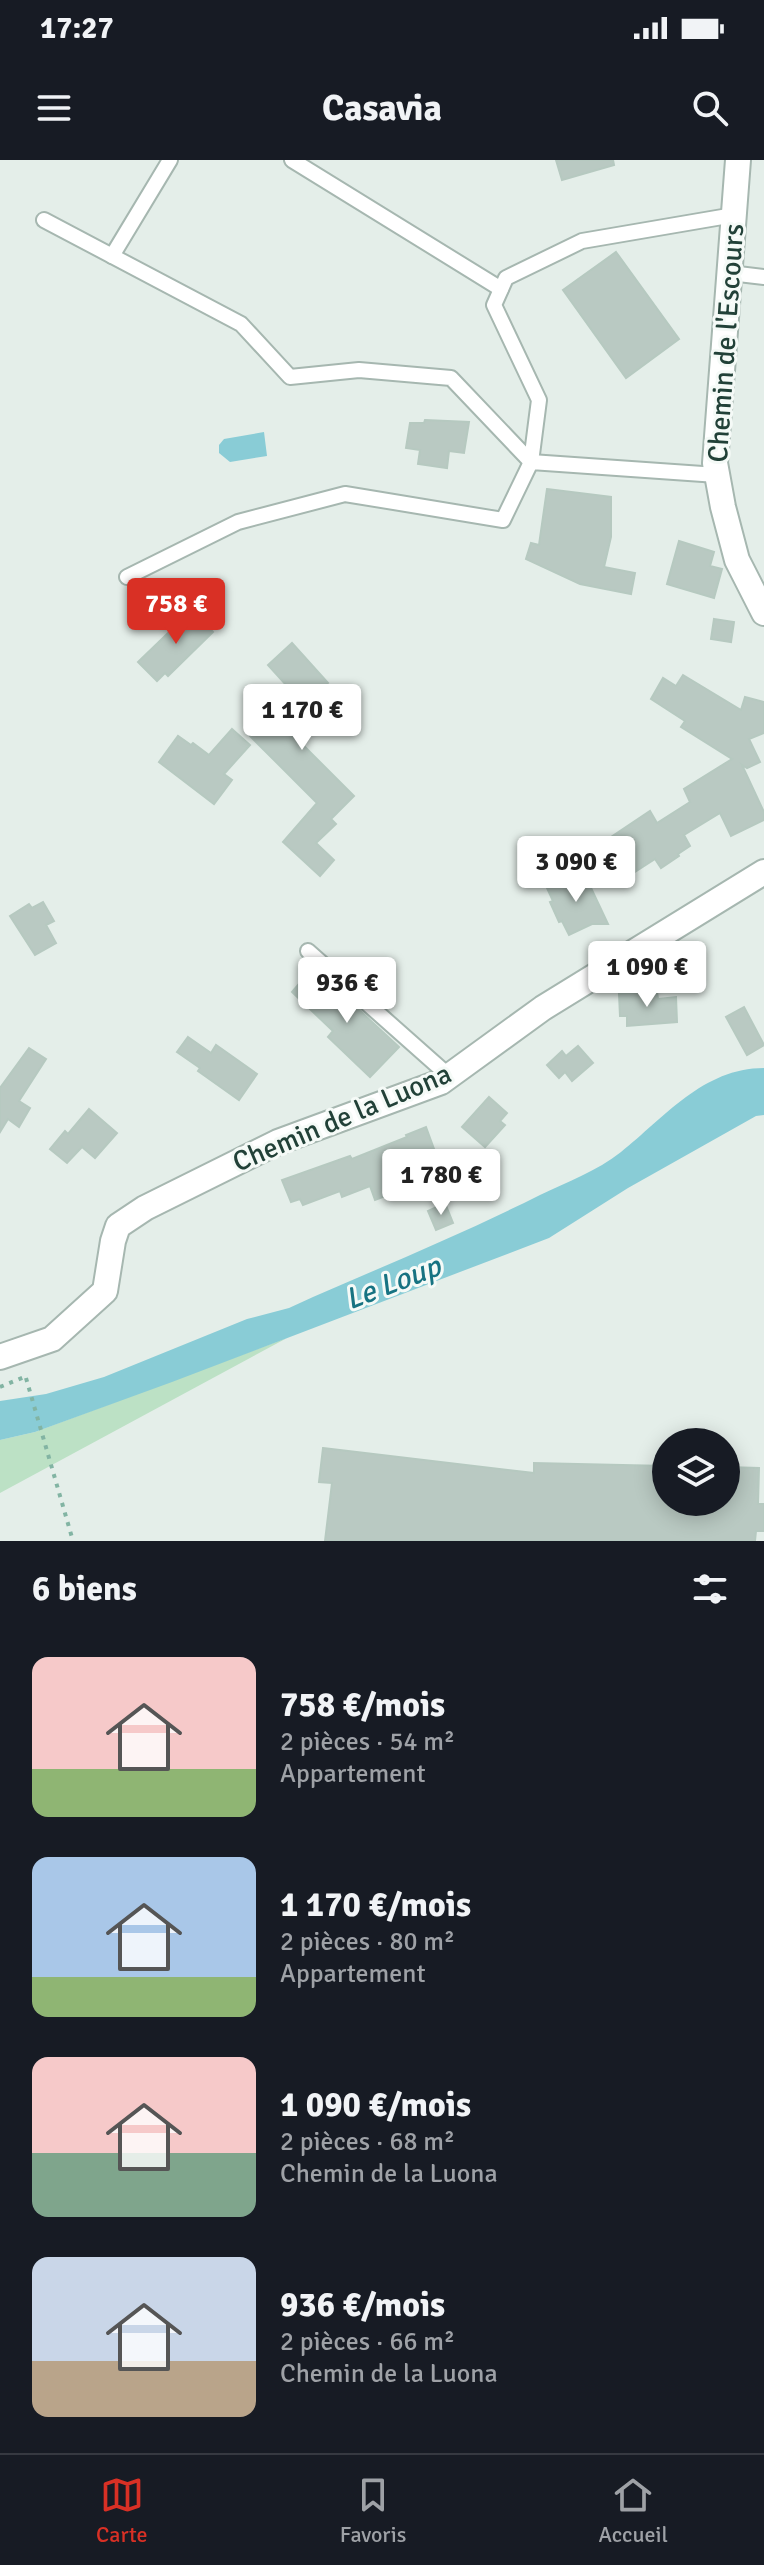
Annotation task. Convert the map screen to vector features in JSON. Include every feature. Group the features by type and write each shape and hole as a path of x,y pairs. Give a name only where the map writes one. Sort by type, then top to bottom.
{"street":[{"name":"Chemin de l'Escours","path":"738,160 715,463 737,560 764,613"},
{"name":"Chemin de la Luona","path":"0,1357 52,1339 105,1291 118,1226 145,1208 278,1142 441,1082 543,1008 764,872"}],"lane":[{"path":"112,256 170,160"},
{"path":"292,160 501,289"},
{"path":"127,577 238,522 345,494 503,520 531,462 539,400 494,305 506,278 582,241 734,215"},
{"path":"44,220 241,324 290,377 359,370 451,378 531,462 717,475"},
{"path":"730,273 764,277"},
{"path":"308,951 449,1076"}],"path":[{"path":"1,1385 26,1378 73,1541"}],"green space":[{"path":"287,1338 0,1493 0,1440 35,1432"}],"water":[{"path":"264,432 267,456 230,462 219,453 219,445 224,439"},
{"name":"Le Loup","path":"764,1068 764,1115 756,1116 628,1188 549,1238 172,1382 35,1432 0,1440 0,1401 46,1394 104,1377 247,1319 289,1308 582,1176 621,1152 669,1110 703,1086 742,1070"}],"building":[{"path":"556,160 613,160 614,165 562,180"},
{"path":"616,252 679,339 626,378 563,290"},
{"path":"425,420 469,422 464,453 449,451 447,468 418,464 420,450 406,448 410,423 424,423"},
{"path":"547,489 611,497 611,537 604,567 635,573 631,594 580,584 526,559 531,543 539,545"},
{"path":"679,541 714,552 710,566 722,569 714,598 667,584"},
{"path":"192,610 213,632 168,676 165,673 157,681 138,662"},
{"path":"714,619 734,622 731,642 711,639"},
{"path":"292,643 328,683 323,687 334,698 324,707 330,713 299,741 354,796 331,819 336,824 316,843 334,860 320,876 283,842 317,803 245,731 288,687 268,665"},
{"path":"683,675 741,710 745,697 764,702 764,733 749,739 760,762 747,768 742,765 764,812 764,820 731,836 720,813 684,835 690,846 679,856 661,868 655,859 630,875 608,839 650,811 657,823 690,802 684,789 732,759 681,727 685,721 651,699 663,678 676,686"},
{"path":"232,729 250,745 224,774 232,780 214,804 159,762 178,736 209,755"},
{"path":"583,871 608,924 592,924 569,935 562,921 559,922 547,888"},
{"path":"43,902 54,921 46,925 56,943 35,955 10,916 29,904 32,908"},
{"path":"311,970 354,1011 357,1008 399,1047 370,1077 328,1037 333,1031 292,992"},
{"path":"657,991 658,999 676,997 677,1022 627,1026 627,1016 620,1016 619,994"},
{"path":"744,1007 764,1045 747,1055 726,1017"},
{"path":"188,1037 211,1053 216,1045 257,1074 239,1100 177,1052"},
{"path":"578,1046 593,1063 572,1081 565,1072 559,1078 547,1065 562,1051 566,1056"},
{"path":"29,1048 46,1059 19,1101 30,1108 19,1127 8,1119 0,1132 0,1088"},
{"path":"489,1097 507,1113 500,1121 505,1125 485,1147 462,1127"},
{"path":"89,1109 117,1133 95,1158 82,1147 67,1163 50,1149 65,1131 68,1134"},
{"path":"426,1127 438,1160 407,1172 412,1186 375,1200 370,1186 342,1197 340,1191 303,1205 300,1199 291,1202 282,1180 350,1156 352,1159"},
{"path":"445,1203 453,1223 436,1230 428,1211"},
{"path":"323,1448 534,1473 534,1463 652,1466 652,1516 740,1516 740,1467 759,1468 758,1504 764,1504 764,1531 756,1531 755,1541 325,1541 332,1483 319,1482"}]}
